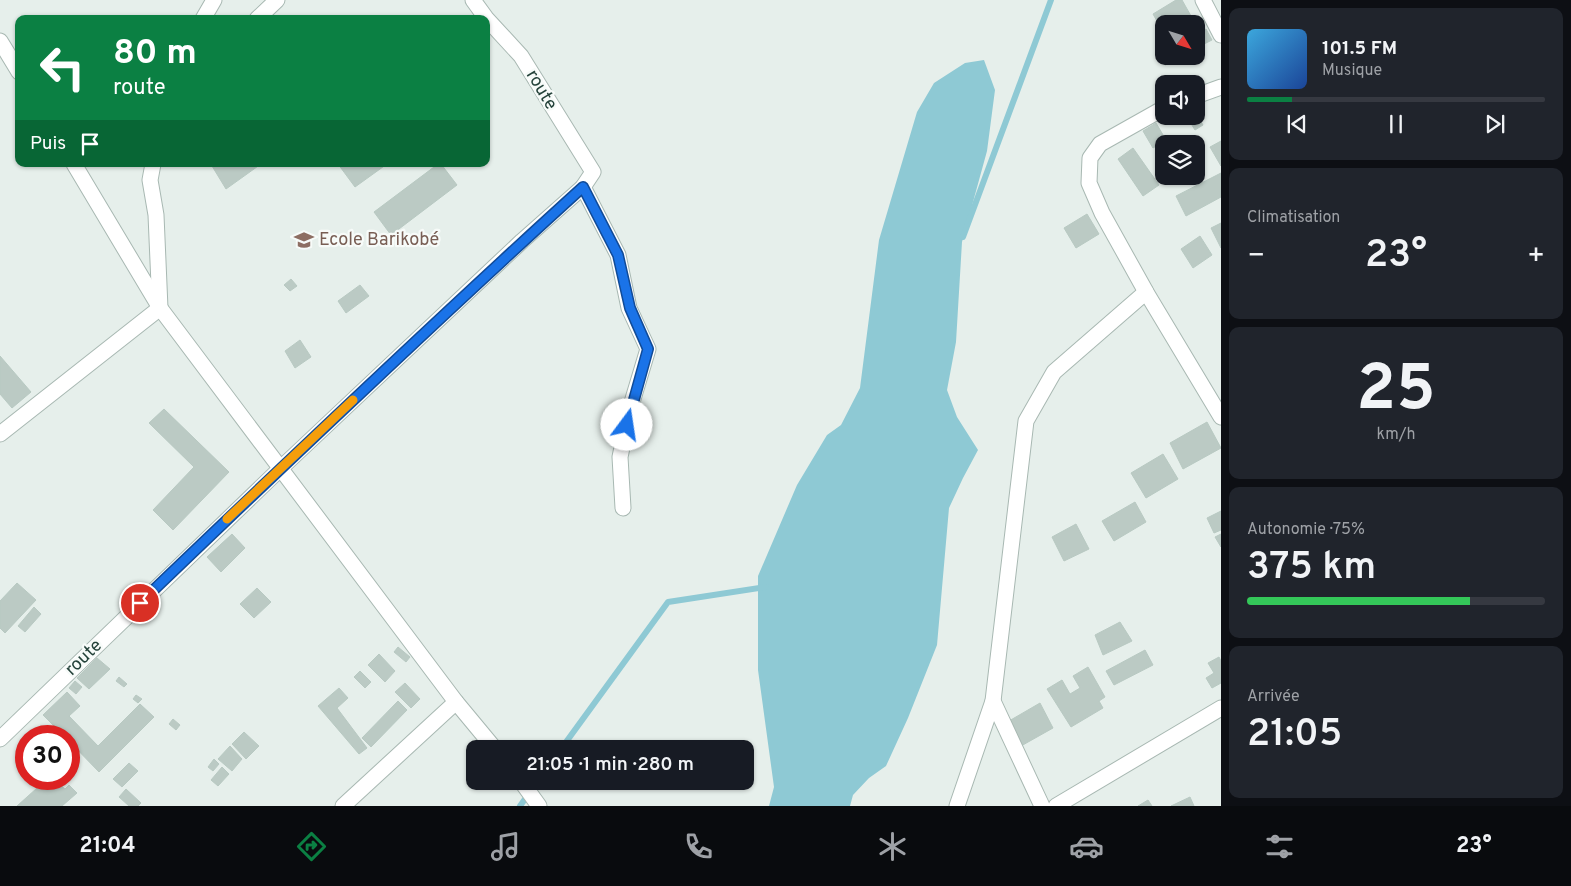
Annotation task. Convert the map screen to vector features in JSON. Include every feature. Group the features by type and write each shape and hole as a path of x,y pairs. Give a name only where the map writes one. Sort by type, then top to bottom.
{"street":[{"path":"205,15 214,0"},
{"path":"260,15 277,0"},
{"name":"route","path":"473,0 484,15"},
{"path":"1203,0 1221,35"},
{"name":"route","path":"0,739 281,468 522,241 583,187 593,172 521,56 490,22"},
{"path":"0,41 15,65"},
{"path":"1205,92 1221,86"},
{"path":"1155,113 1100,144 1090,158 1089,183 1102,213 1146,292 1221,417"},
{"path":"76,167 160,308 456,702 488,740"},
{"path":"152,167 150,180 156,215 160,308"},
{"path":"583,187 618,255 630,308 648,349 630,409 620,457 623,508"},
{"path":"957,806 993,702 1026,420 1054,372 1146,292"},
{"path":"0,434 160,308"},
{"path":"343,806 456,702"},
{"path":"993,702 1042,806"},
{"path":"1056,806 1221,708"},
{"path":"528,790 537,802"}],"water":[{"path":"984,60 995,90 987,151 962,242 956,342 947,390 957,417 978,450 949,508 937,645 908,718 886,766 869,778 853,795 850,806 769,806 774,787 758,670 758,576 797,485 827,435 841,425 860,388 879,240 917,112 934,83 965,63"}],"building":[{"path":"1176,0 1182,0 1190,15 1155,15 1155,18 1153,14"},
{"path":"1205,30 1212,40 1205,44"},
{"path":"1155,124 1163,135 1155,135 1155,147 1153,148 1143,131"},
{"path":"1192,125 1203,125 1195,130"},
{"path":"1221,141 1221,166 1210,147"},
{"path":"1133,148 1155,179 1155,185 1159,185 1143,196 1118,159"},
{"path":"213,167 257,167 226,189"},
{"path":"340,167 383,167 355,187"},
{"path":"434,167 443,167 457,185 391,235 374,212"},
{"path":"1221,173 1221,197 1186,216 1176,196 1198,185 1205,185 1205,181"},
{"path":"1087,214 1099,234 1076,248 1064,228"},
{"path":"1221,223 1221,248 1211,228"},
{"path":"1200,236 1212,255 1193,268 1181,249"},
{"path":"291,279 297,286 290,291 284,285"},
{"path":"360,285 369,296 346,313 338,301"},
{"path":"300,340 311,357 295,368 285,351"},
{"path":"0,356 31,392 12,408 0,394"},
{"path":"164,409 229,472 173,530 153,510 194,467 149,423"},
{"path":"1207,422 1221,448 1183,469 1170,443"},
{"path":"1163,454 1178,479 1146,498 1131,473"},
{"path":"1135,502 1146,522 1114,541 1102,521"},
{"path":"1221,511 1221,530 1214,533 1207,518"},
{"path":"1076,524 1089,549 1064,561 1052,537"},
{"path":"232,534 245,548 221,572 207,557"},
{"path":"1221,534 1221,547 1215,537"},
{"path":"17,583 36,600 5,633 0,628 0,601"},
{"path":"257,588 271,602 254,618 240,604"},
{"path":"34,607 41,614 25,632 18,626"},
{"path":"1120,622 1132,641 1103,655 1095,635"},
{"path":"398,647 410,657 406,662 394,652"},
{"path":"1145,650 1153,665 1114,685 1106,671"},
{"path":"379,654 395,671 385,682 368,665"},
{"path":"1219,657 1221,661 1221,683 1212,688 1206,678 1214,673 1208,663"},
{"path":"97,658 110,669 89,689 77,678"},
{"path":"1088,667 1105,697 1099,701 1103,708 1071,727 1047,689 1062,680 1070,694 1080,688 1073,676"},
{"path":"360,671 371,682 365,688 354,677"},
{"path":"119,677 127,684 124,687 116,681"},
{"path":"75,681 82,687 76,694 69,688"},
{"path":"405,683 420,699 411,708 395,692"},
{"path":"339,688 348,698 337,708 367,748 359,754 318,706"},
{"path":"67,692 80,706 69,716 78,725 53,725 43,715"},
{"path":"136,695 142,699 138,703 133,699"},
{"path":"398,701 407,710 371,747 362,738"},
{"path":"1040,703 1053,728 1021,746 1009,721"},
{"path":"140,704 154,717 99,772 80,752 80,727 98,746"},
{"path":"173,719 180,725 176,730 169,724"},
{"path":"244,732 259,746 246,759 232,744"},
{"path":"230,746 242,759 232,771 218,759"},
{"path":"214,759 219,764 213,771 208,767"},
{"path":"129,763 138,771 122,787 113,779"},
{"path":"222,767 229,774 218,786 211,780"},
{"path":"126,789 141,803 138,806 129,806 119,797"},
{"path":"35,790 74,790 77,793 62,806 17,806"},
{"path":"1190,797 1194,806 1171,806"},
{"path":"1148,800 1152,806 1138,806"}],"waterway":[{"path":"963,237 1051,0"},
{"path":"568,740 668,602 766,587"},
{"path":"520,806 532,790"}],"slow traffic":[{"path":"227,519 353,400"}],"place":[{"name":"Ecole Barikobé","path":"304,240"}],"route":[{"path":"140,603 522,241 583,187 618,255 630,308 648,349 627,425"}]}
